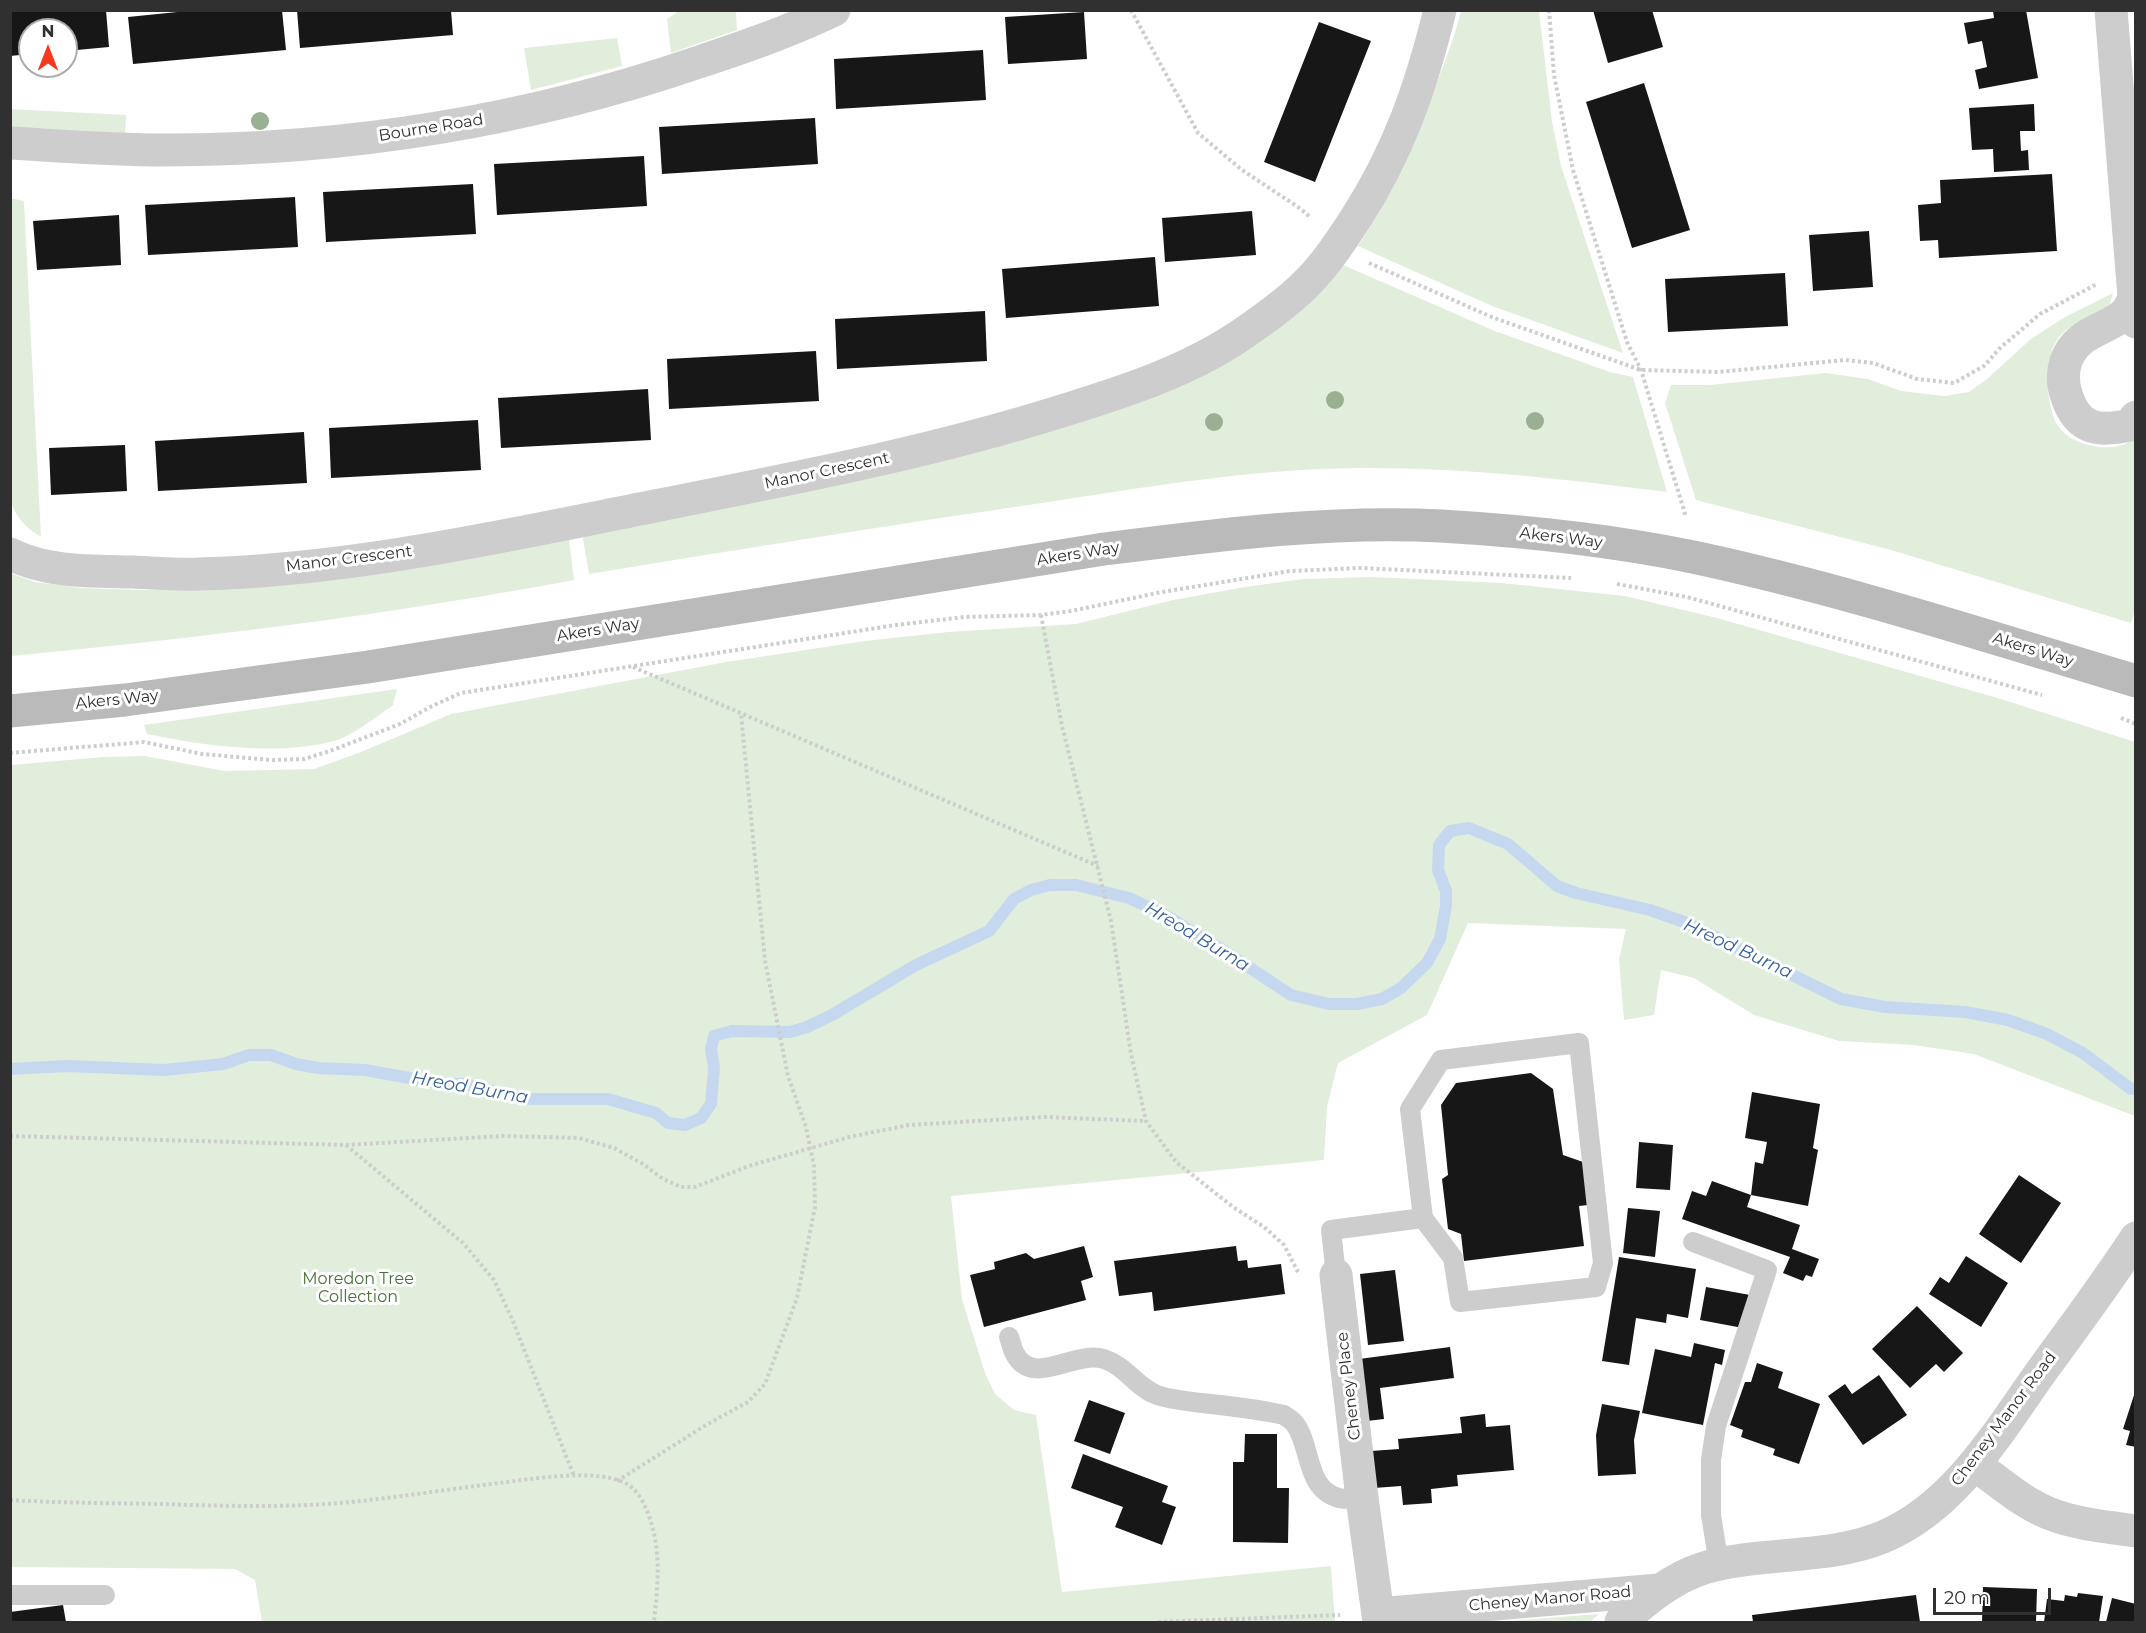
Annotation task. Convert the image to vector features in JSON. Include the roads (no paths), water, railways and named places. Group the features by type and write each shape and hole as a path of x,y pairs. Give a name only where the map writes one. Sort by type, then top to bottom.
{"main road":[{"name":"Akers Way","path":"10,711 125,700 368,667 1104,549 1220,534 1381,525 1441,526 1516,532 1691,556 1888,606 2136,681"}],"street":[{"name":"Bourne Road","path":"10,143 124,149 214,149 376,137 429,130 610,90 757,42 834,10"},
{"name":"Manor Crescent","path":"10,554 41,565 72,571 198,574 371,559 575,522 865,464 1023,423 1103,399 1201,360 1240,336 1303,287 1340,244 1389,162 1416,97 1440,10"},
{"path":"2111,10 2134,300 2124,315 2090,332 2075,345 2066,362 2063,385 2077,418 2095,428 2113,429 2130,425 2136,417"},
{"name":"Cheney Manor Road","path":"1621,1623 1659,1590 1703,1569 1847,1546 1882,1537 1907,1525 1951,1489 1974,1464 2136,1238"},
{"name":"Cheney Place","path":"1336,1275 1362,1498 1379,1618"},
{"path":"1974,1464 2024,1500 2047,1513 2067,1519 2136,1531"},
{"name":"Cheney Manor Road","path":"1379,1618 1659,1590"}],"lane":[{"path":"1579,1043 1603,1263 1596,1287 1460,1302 1453,1258 1423,1218 1410,1109 1441,1060 1579,1043"},
{"path":"1336,1275 1331,1230 1423,1218"},
{"path":"1693,1242 1767,1270 1716,1426 1711,1460 1711,1515 1719,1565"},
{"path":"1009,1337 1015,1355 1024,1366 1036,1369 1077,1359 1097,1357 1118,1365 1142,1388 1169,1399 1284,1415 1294,1423 1300,1433 1314,1479 1328,1493 1339,1498 1362,1498"},
{"path":"10,1595 105,1595"}],"waterway":[{"name":"Hreod Burna","path":"10,1069 68,1066 164,1070 223,1064 249,1055 271,1055 296,1064 318,1068 365,1070 443,1084 464,1084 529,1099 608,1099 656,1113 668,1123 685,1125 701,1118 711,1104 714,1068 711,1049 714,1036 732,1031 790,1032 807,1027 832,1015 916,965 989,931 1014,899 1031,890 1050,885 1076,885 1129,898 1167,916 1291,995 1329,1004 1357,1004 1382,999 1401,988 1427,963 1440,939 1446,906 1446,891 1438,870 1439,845 1450,831 1469,828 1508,844 1557,886 1576,893 1650,910 1687,923 1841,999 1885,1007 1966,1012 2008,1020 2047,1034 2083,1053 2131,1089 2136,1089"}],"park label":[{"name":"Moredon Tree Collection","path":"358,1288"}]}
